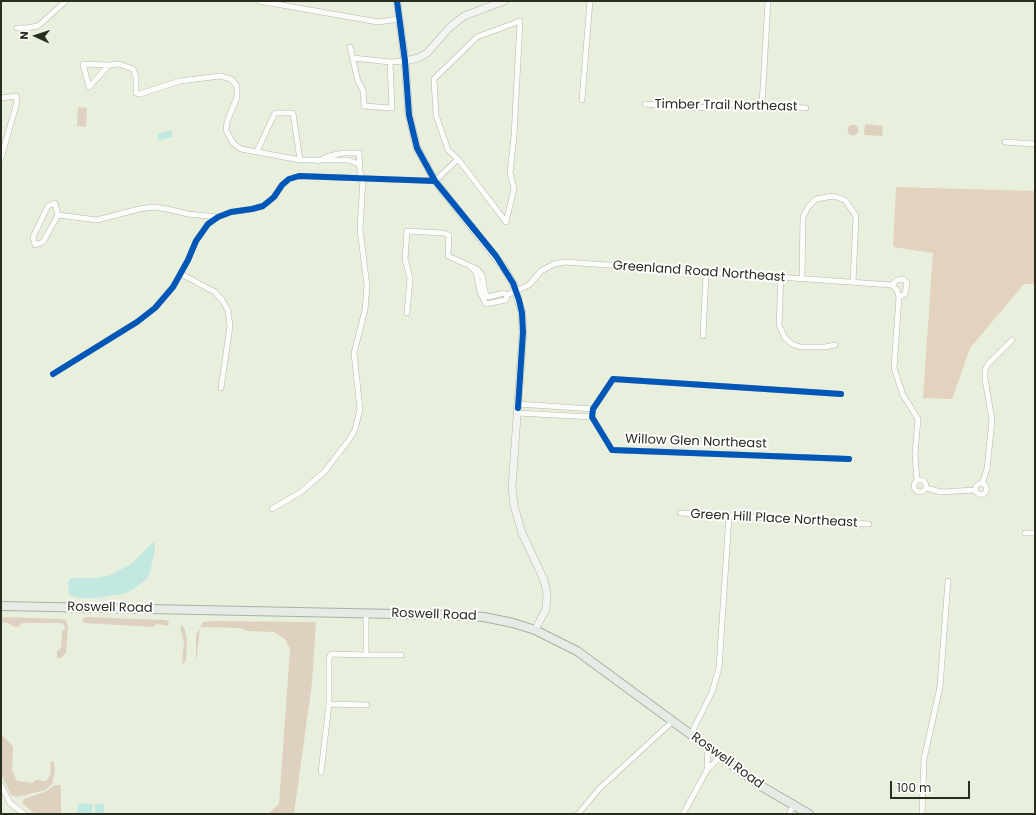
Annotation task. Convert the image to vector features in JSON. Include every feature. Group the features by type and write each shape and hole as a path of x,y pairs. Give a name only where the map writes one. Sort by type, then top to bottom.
{"main road":[{"path":"397,1 405,61 409,116 412,133 420,157 435,181 496,256 513,283 522,313 523,332 512,495 522,533 544,580 547,593 546,609 535,630"},
{"path":"405,61 418,58 427,52 450,27 464,16 504,1"},
{"name":"Roswell Road","path":"1,606 366,613 484,617 535,630 577,651 761,786 809,814"}],"street":[{"path":"17,28 38,26 66,1"},
{"path":"259,1 378,22 400,19"},
{"path":"582,100 590,1"},
{"path":"762,104 768,1"},
{"path":"520,21 514,136 510,173 514,189 506,222 458,159 448,150 436,115 434,79 477,37 520,21"},
{"path":"350,47 358,81 362,90 364,106 392,108 390,62"},
{"path":"352,58 390,62 405,61"},
{"path":"109,65 89,87 83,64 119,64 133,69 136,93 140,94 180,81 220,76 231,79 237,86 237,97 227,122 226,130 233,143 241,149 300,160 348,160 359,164"},
{"path":"1,98 16,96 17,102 1,158"},
{"name":"Timber Trail Northeast","path":"645,104 697,108 735,104 762,104 806,108"},
{"path":"257,151 275,113 293,113 300,160"},
{"path":"1005,142 1035,144"},
{"path":"272,509 301,492 325,471 349,440 358,421 360,399 354,369 354,353 365,310 368,286 360,229 363,178 360,173 359,154 343,153 329,156 318,161"},
{"path":"53,374 143,318 164,299 181,274 200,232 218,217 231,212 263,206 274,197 284,182 293,177 435,181 458,159"},
{"path":"802,279 803,217 808,207 816,199 834,196 845,200 856,216 853,282"},
{"path":"55,203 58,215 44,242 35,244 33,237 48,206 55,203"},
{"path":"58,215 97,220 139,209 153,207 167,208 188,214 218,217"},
{"name":"Greenland Road Northeast","path":"407,313 410,278 405,259 407,231 443,233 449,235 448,256 477,269 482,276 485,292 488,297 504,293 507,295 529,285 537,275 548,267 560,262 892,285 897,280 903,279 907,283 905,294 899,297"},
{"path":"703,336 706,273"},
{"path":"181,274 214,292 222,300 228,310 230,326 220,388"},
{"path":"781,277 779,325 785,338 792,344 800,347 825,347 835,345"},
{"path":"892,285 897,290 899,297 893,361 897,380 903,395 918,419 915,454 917,480 913,486 916,492 923,492 926,488"},
{"path":"975,490 978,485 982,484 987,469 992,420 984,379 985,370 988,364 1012,340"},
{"path":"518,413 592,417 593,409 613,379 841,394"},
{"path":"518,404 593,409"},
{"name":"Willow Glen Northeast","path":"592,417 612,450 849,459"},
{"path":"917,480 924,482 926,488"},
{"path":"926,488 942,492 975,490 980,495 986,492 986,488 982,484"},
{"name":"Green Hill Place Northeast","path":"680,513 869,524"},
{"path":"691,734 712,692 719,668 729,516"},
{"path":"1024,533 1035,533"},
{"path":"922,814 924,759 940,687 948,581"},
{"path":"366,613 366,655"},
{"path":"321,772 329,704 331,654 401,655"},
{"path":"329,704 367,705"},
{"path":"578,814 600,788 674,721"},
{"path":"707,770 708,747"},
{"path":"683,814 707,770 721,756"},
{"path":"1,785 10,803 24,814"},
{"path":"789,814 793,806"}],"shaded area":[{"path":"78,107 87,108 86,127 77,126"},
{"path":"865,124 883,126 882,136 864,135"},
{"path":"851,125 855,125 857,126 857,134 851,135 848,132 848,128"},
{"path":"896,187 1035,191 1035,284 1024,284 970,348 952,399 923,398 933,253 893,247"},
{"path":"1,617 66,620 68,626 66,653 61,658 57,658 57,651 61,648 62,632 65,628 63,623 23,623 18,627 14,627 8,623 1,622"},
{"path":"87,617 165,620 168,621 169,624 168,626 157,624 153,627 84,623 82,619"},
{"path":"203,622 316,622 312,683 294,814 268,814 279,804 290,649 285,639 274,632 247,631 240,628 200,627"},
{"path":"182,625 187,639 186,660 183,664 184,642 180,627"},
{"path":"200,629 196,664 196,634"},
{"path":"1,734 13,746 12,770 17,781 33,783 35,780 46,781 50,776 51,761 54,762 55,771 52,784 45,790 17,797 11,795 1,774"},
{"path":"54,785 61,785 61,814 35,814 22,803 24,799 47,791"}],"water":[{"path":"171,130 173,138 171,137 159,141 157,134"},
{"path":"153,542 155,545 155,550 150,572 147,579 134,589 124,594 96,598 79,598 69,595 68,582 71,578 96,578 111,575 132,563"},
{"path":"78,803 93,804 92,814 77,814"},
{"path":"95,804 104,804 104,814 95,814"}],"cycle path":[{"path":"397,1 405,61 409,115 417,148 435,181 496,256 513,283 519,300 522,313 523,332 518,408"},
{"path":"53,374 137,322 155,308 173,287 188,260 196,241 208,224 218,217 231,212 263,206 274,197 282,185 289,179 299,176 435,181"},
{"path":"841,394 613,379 593,409 592,417 612,450 849,459"}]}
